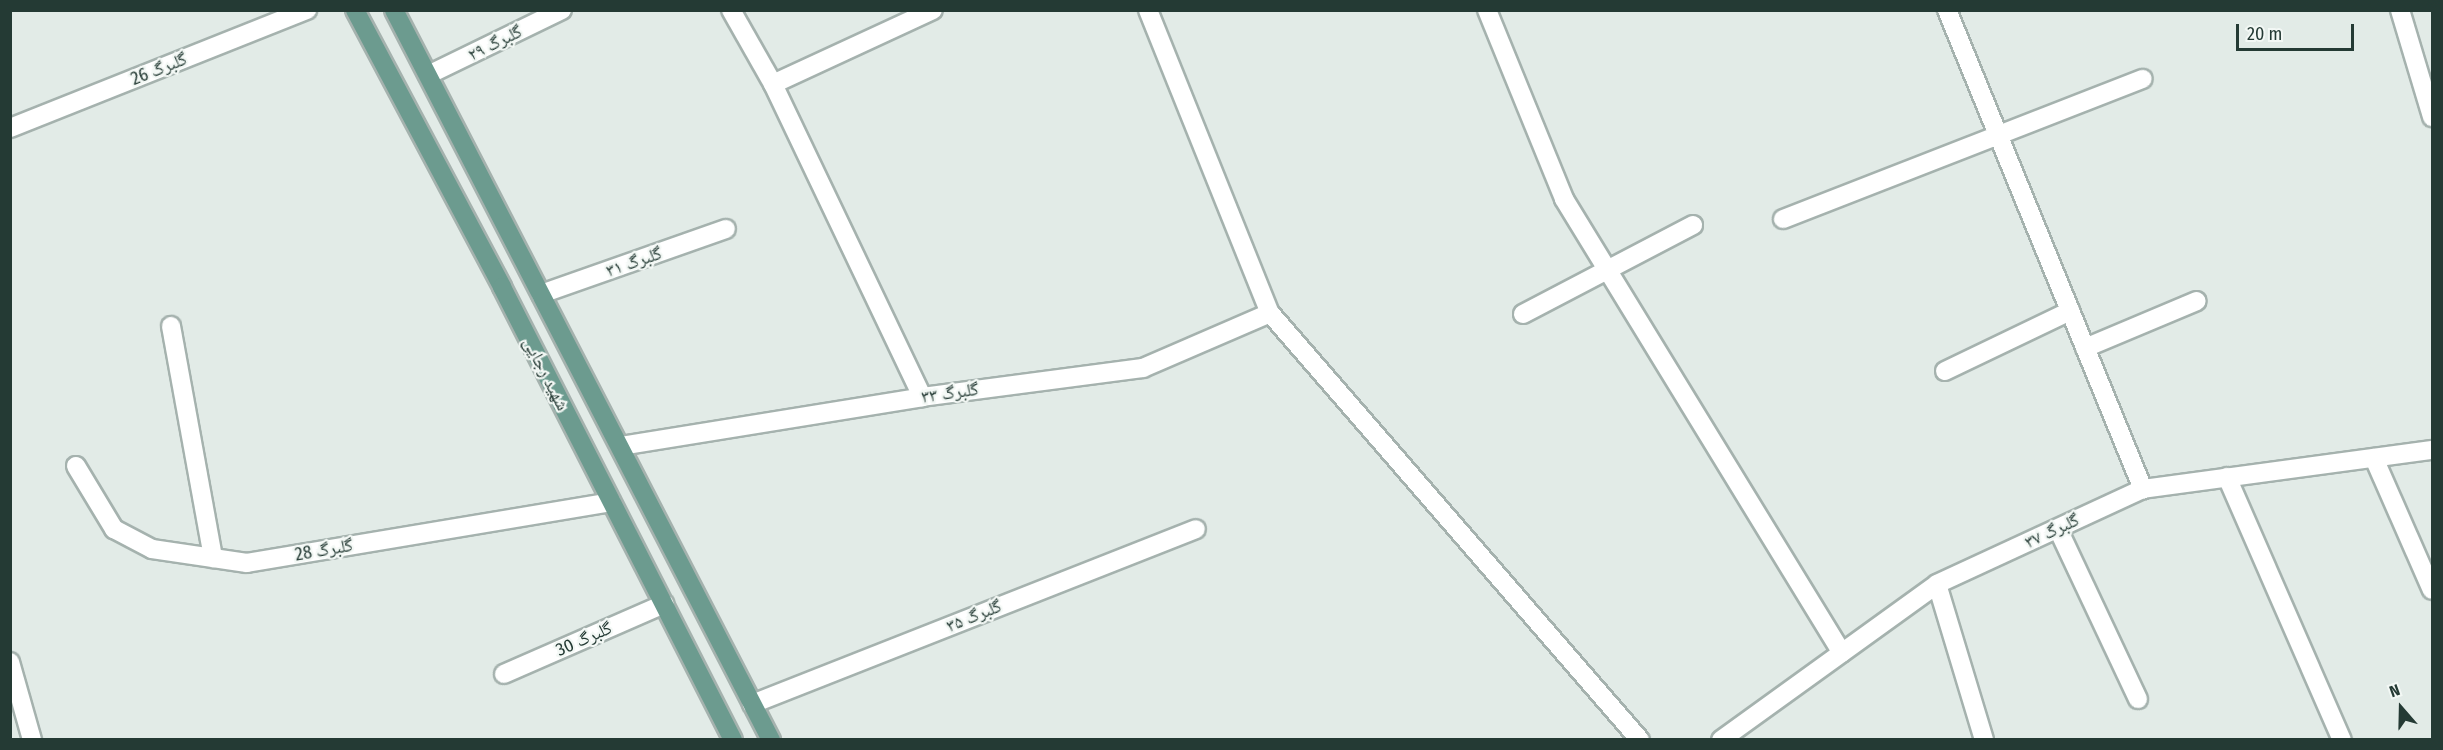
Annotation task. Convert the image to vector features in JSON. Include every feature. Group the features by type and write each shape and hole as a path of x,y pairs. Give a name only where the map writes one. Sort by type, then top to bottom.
{"main road":[{"name":"شهید رجایی","path":"355,10 733,740"},
{"name":"شهید رجایی","path":"394,10 771,740"}],"street":[{"name":"گلبرگ 26","path":"10,128 306,10"},
{"name":"گلبرگ ۲۹","path":"428,75 561,10"},
{"path":"731,10 773,84 922,397"},
{"path":"773,84 933,10"},
{"path":"1148,10 1270,313 1640,740"},
{"path":"1487,10 1564,200 1842,653"},
{"path":"1947,10 2143,489"},
{"path":"2400,10 2433,117"},
{"path":"1783,219 2000,138 2143,79"},
{"path":"1523,314 1693,225"},
{"name":"گلبرگ ۳۱","path":"541,294 726,229"},
{"path":"2085,348 2197,301"},
{"path":"1946,371 2070,311"},
{"name":"گلبرگ ۳۳","path":"621,446 922,397 1143,368 1270,313"},
{"path":"171,326 213,558"},
{"name":"گلبرگ ۳۷","path":"1725,739 1937,584 2143,489 2433,450"},
{"path":"2374,458 2433,590"},
{"name":"گلبرگ 28","path":"76,466 114,529 152,549 247,563 611,502"},
{"path":"2227,477 2342,740"},
{"name":"گلبرگ ۳۵","path":"752,704 1196,529"},
{"path":"2058,529 2138,699"},
{"path":"1937,584 1984,740"},
{"name":"گلبرگ 30","path":"504,674 664,604"},
{"path":"10,662 32,740"}]}
